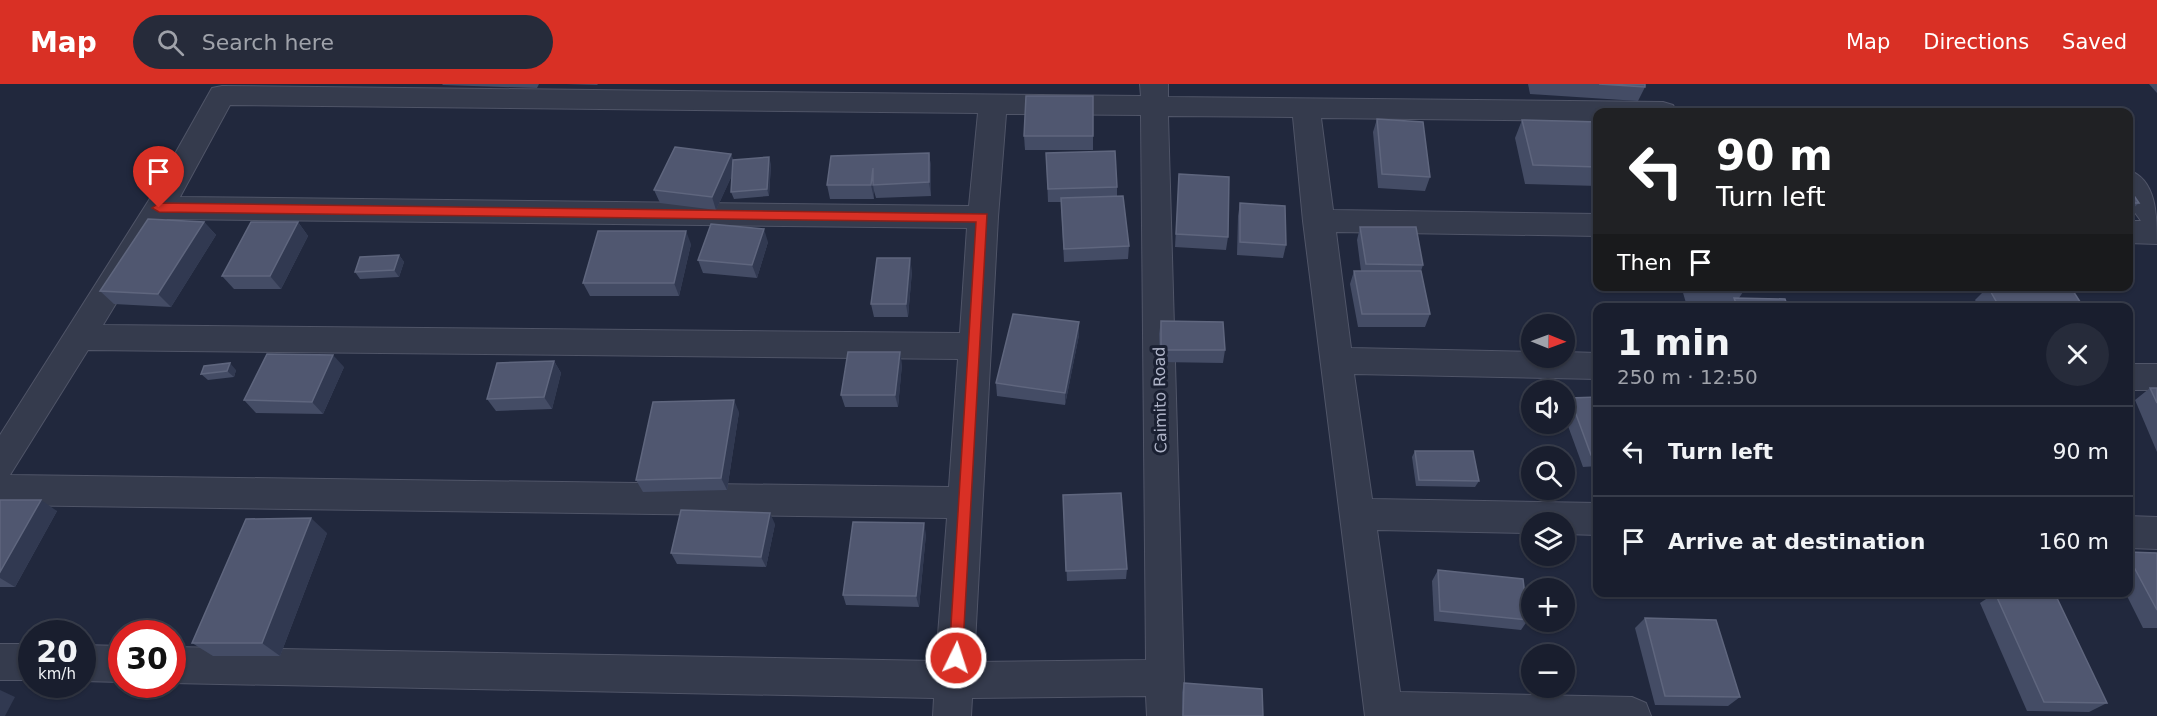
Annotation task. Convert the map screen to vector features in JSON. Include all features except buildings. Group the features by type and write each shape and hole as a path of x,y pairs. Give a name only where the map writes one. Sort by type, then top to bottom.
{"street":[{"path":"0,464 159,208 222,95 308,90 993,105 1154,94 1306,107 1593,111"},
{"name":"Caimito Road","path":"1154,94 1166,716"},
{"path":"953,698 967,503 983,217 993,105"},
{"path":"1306,107 1318,221 1384,714 1632,716"},
{"path":"2133,187 2157,222"},
{"path":"159,208 983,217"},
{"path":"1318,221 1593,225"},
{"path":"2133,232 2157,233"},
{"path":"78,337 976,346"},
{"path":"1336,361 1593,366"},
{"path":"2133,376 2157,377"},
{"path":"0,490 967,503"},
{"path":"1358,513 1593,519"},
{"path":"2133,532 2157,533"},
{"path":"0,662 18,662"},
{"path":"186,666 953,698 1166,678"}],"route":[{"path":"159,208 983,217 956,658"}]}
